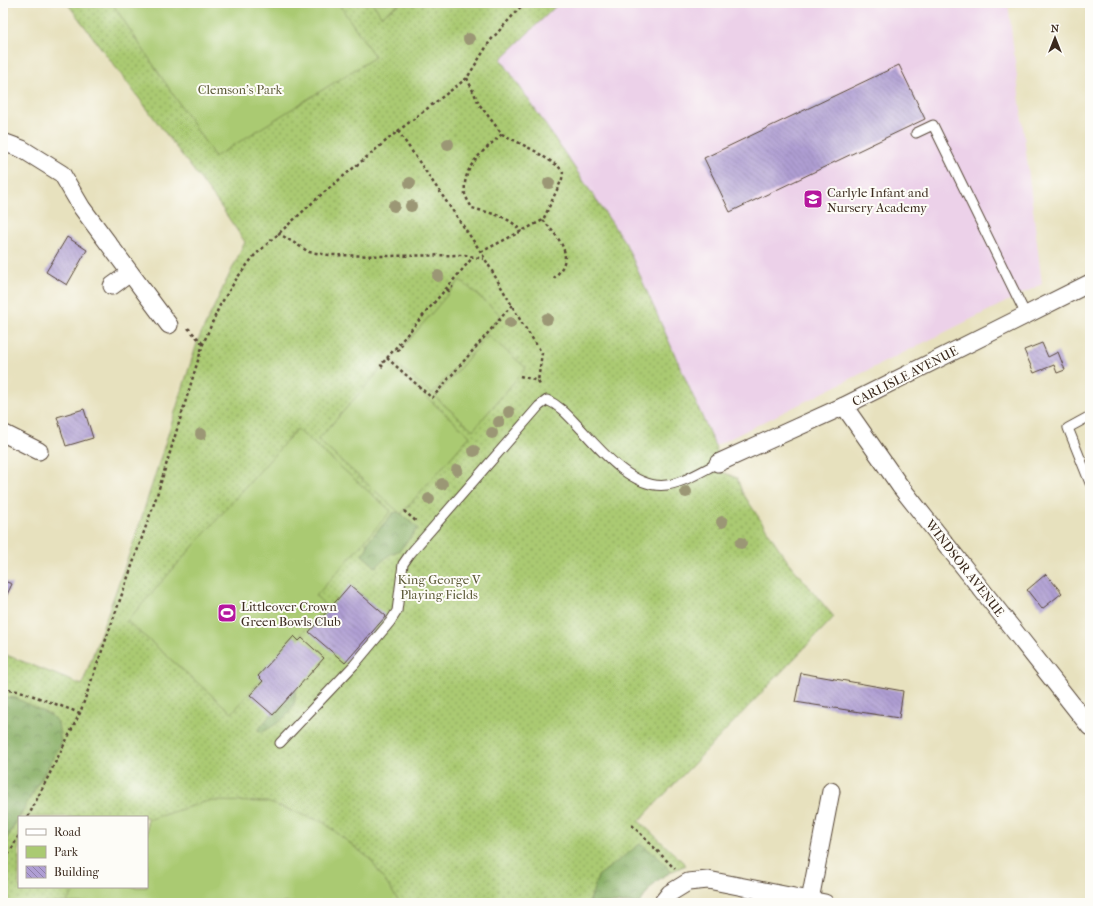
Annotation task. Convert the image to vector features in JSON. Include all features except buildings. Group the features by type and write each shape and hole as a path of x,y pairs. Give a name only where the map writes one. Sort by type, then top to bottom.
{"street":[{"path":"3,142 22,149 62,174 82,208 169,325"},
{"path":"112,286 130,273"},
{"name":"CARLISLE AVENUE","path":"718,463 844,406 1090,283"},
{"name":"WINDSOR AVENUE","path":"844,406 900,486 1090,727"},
{"path":"4,436 39,451"},
{"path":"662,903 670,893 688,882 708,880 818,902 830,791"}],"lane":[{"path":"916,133 933,125 1026,315"},
{"path":"280,743 354,665 390,622 397,611 403,564 410,554 539,406 547,400 556,404 593,443 625,472 643,482 666,485 678,482 718,463"},
{"path":"1090,416 1068,428 1090,483"}],"path":[{"path":"28,816 80,713 157,496 203,344 220,307 237,278 254,256 322,194 398,131 467,78 490,42 524,3"},
{"path":"467,78 480,104 502,134 536,151 564,172 543,220 481,252"},
{"path":"398,131 481,252 542,353 538,380 547,400"},
{"path":"502,134 475,158 469,166 465,195 472,208 496,214 516,226 521,232"},
{"path":"543,220 559,240 564,249 564,259 561,272 553,279"},
{"path":"278,233 309,252 328,255 465,255 485,259"},
{"path":"383,367 381,365 474,257"},
{"path":"446,289 449,291 452,287 453,288"},
{"path":"387,358 432,398 512,305"},
{"path":"399,351 398,350 402,345 400,343"},
{"path":"520,376 538,380"},
{"path":"3,690 20,691 80,713"},
{"path":"632,825 688,882"},
{"path":"3,864 18,838"}],"shaded area":[{"name":"Carlyle Infant and Nursery Academy","path":"559,3 1008,3 1042,284 715,446 626,244 501,59"}],"green space":[{"name":"King George V Playing Fields","path":"67,3 559,3 501,59 626,244 715,446 722,472 737,478 742,492 788,562 834,617 639,821 686,865 661,876 640,903 3,903 3,845 18,819 18,888 148,888 148,816 20,816 61,744 16,698 3,697 3,655 4,654 82,685 136,535 198,340 245,242 219,204"},
{"name":"Clemson's Park","path":"112,3 338,3 375,57 215,157"},
{"path":"373,3 401,3 381,16"},
{"path":"460,280 501,315 432,394 392,360"},
{"path":"488,335 526,368 473,430 435,397"},
{"path":"387,362 470,436 401,514 318,440"},
{"path":"297,429 391,511 316,596 326,606 232,713 127,621"},
{"path":"399,512 418,528 400,550 389,555 376,567 362,555 367,548 368,542 393,513"},
{"path":"295,690 294,704 286,716 281,721 262,732 258,730 271,714 273,715"},
{"path":"3,697 16,698 52,716 58,723 61,744 20,816 18,816 18,819 3,845"},
{"path":"208,801 267,802 323,822 370,859 400,903 66,903 76,888 148,888 148,820"},
{"path":"640,844 661,860 668,868 670,873 656,882 640,903 589,903 598,876"}],"place":[{"name":"Carlyle Infant and Nursery Academy","path":"813,199"},
{"name":"Littleover Crown Green Bowls Club","path":"227,613"}]}
